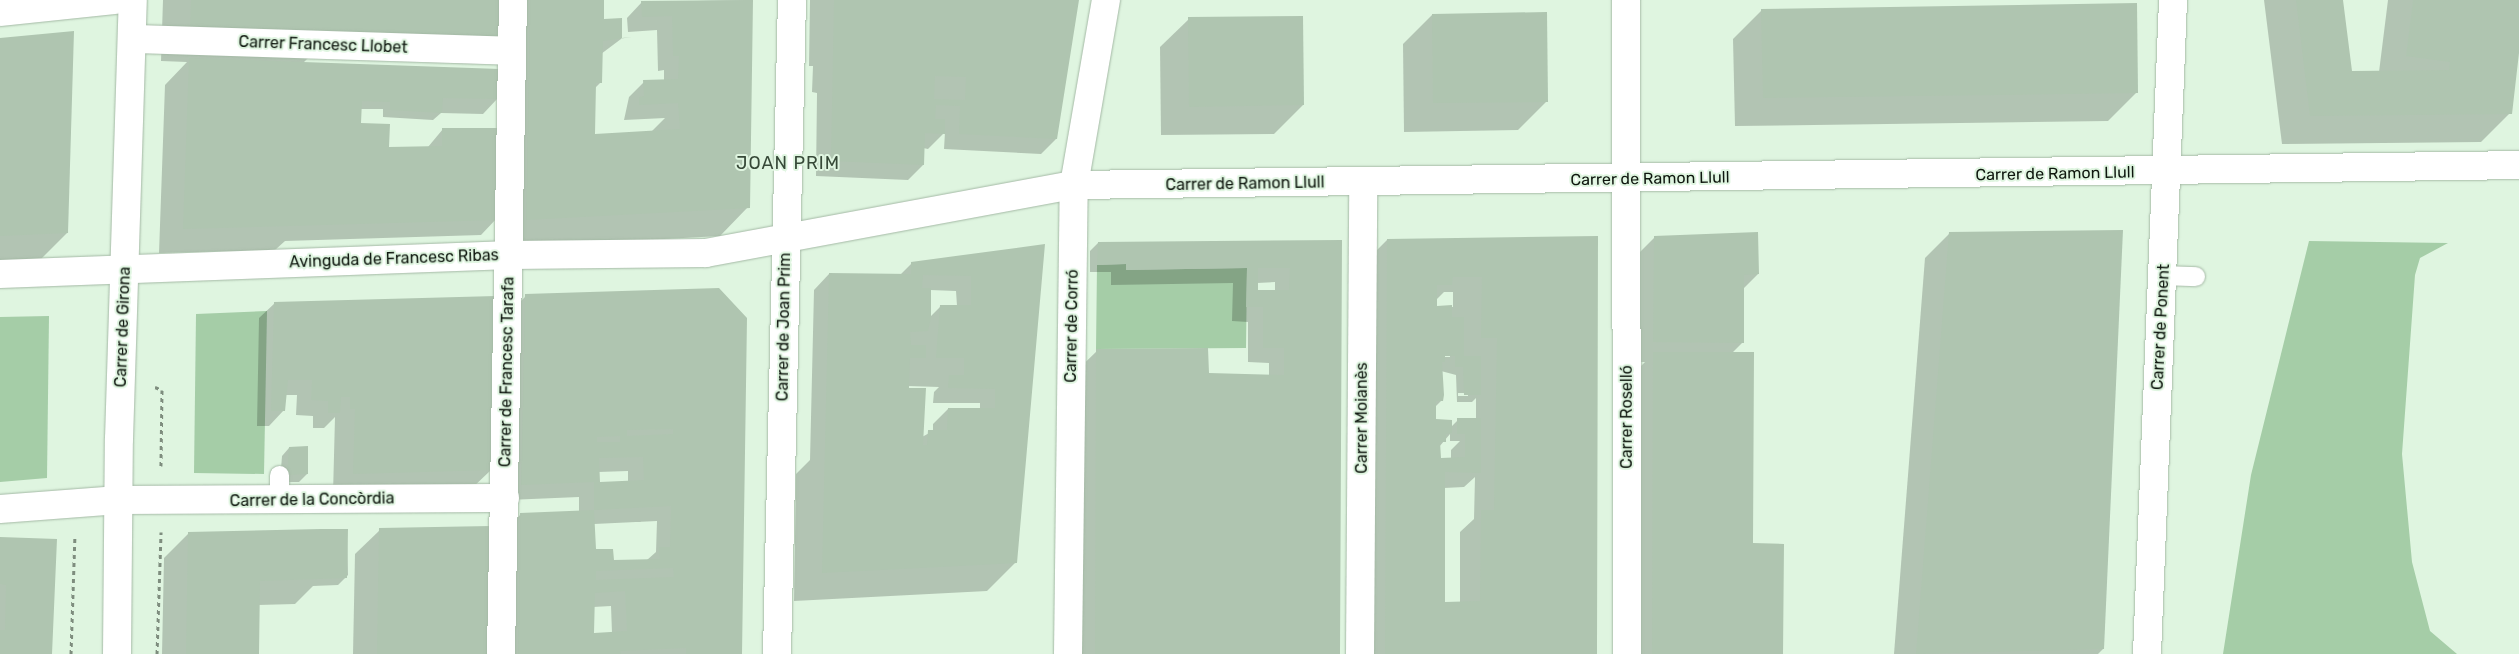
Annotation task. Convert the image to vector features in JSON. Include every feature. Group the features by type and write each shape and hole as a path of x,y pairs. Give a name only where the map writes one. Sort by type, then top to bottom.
{"street":[{"path":"0,12 114,0"},
{"name":"Carrer de Girona","path":"116,654 124,268 134,0"},
{"name":"Carrer de Francesc Tarafa","path":"501,654 510,255 513,0"},
{"name":"Carrer de Joan Prim","path":"777,654 792,0"},
{"name":"Carrer de Corró","path":"1068,654 1074,185 1106,0"},
{"name":"Carrer Roselló","path":"1626,0 1628,179 1627,654"},
{"name":"Carrer de Ponent","path":"2146,654 2164,275 2174,0"},
{"name":"Carrer Francesc Llobet","path":"134,39 512,51"},
{"name":"Carrer de Ramon Llull","path":"786,236 1074,185 2168,172 2519,165"},
{"name":"Carrer Moianès","path":"1360,654 1363,182"},
{"name":"Avinguda de Francesc Ribas","path":"0,274 510,255 706,253 786,236"},
{"name":"Carrer de la Concòrdia","path":"0,509 76,505 279,488 505,498"}],"lane":[{"path":"2164,275 2195,276"}],"path":[{"path":"71,654 76,505"}],"green space":[{"path":"2309,241 2448,243 2420,258 2415,275 2402,454 2412,562 2430,631 2457,654 2223,654 2251,475"},
{"path":"1126,264 1126,270 1247,268 1246,348 1096,349 1097,265"},
{"path":"267,311 264,474 194,473 196,314"},
{"path":"49,316 47,478 0,482 0,317"}],"building":[{"path":"191,0 501,0 500,43 190,33"},
{"path":"530,0 604,0 604,19 622,18 622,38 632,37 603,41 602,83 596,83 595,134 680,129 678,103 639,105 639,97 644,96 643,80 678,79 679,56 673,56 672,16 642,17 641,1 753,0 750,208 526,220"},
{"path":"834,0 1079,0 1057,139 959,134 960,106 936,105 935,119 945,119 945,134 925,133 924,165 831,161","holes":["935,76 966,77 965,100 934,99"]},
{"path":"2296,0 2343,0 2352,71 2449,70 2450,62 2406,56 2413,0 2519,0 2519,53 2512,114 2310,116"},
{"path":"2137,3 2138,93 1763,98 1761,9"},
{"path":"1547,12 1548,102 1433,103 1432,14"},
{"path":"1303,16 1304,105 1189,107 1188,17"},
{"path":"74,31 68,233 0,236 0,38"},
{"path":"189,58 500,69 499,99 443,98 442,113 390,110 390,102 362,101 361,123 390,124 389,147 442,146 442,128 499,128 497,220 183,229"},
{"path":"2123,230 2104,649 1916,654 1949,232"},
{"path":"1758,232 1759,274 1744,275 1744,343 1653,342 1654,236"},
{"path":"1598,236 1597,654 1385,654 1387,239","holes":["1453,277 1482,277 1481,338 1497,338 1494,510 1481,510 1480,601 1445,602 1445,472 1481,473 1481,418 1457,418 1457,434 1465,434 1465,457 1441,458 1440,442 1446,442 1446,434 1452,433 1452,420 1436,419 1436,401 1443,401 1442,362 1445,362 1445,356 1455,356 1455,367 1463,367 1464,395 1481,395 1481,356 1464,356 1464,317 1452,317 1452,305 1437,306 1437,285 1452,285"]},
{"path":"1342,240 1340,654 1095,654 1096,349 1208,348 1209,373 1284,375 1284,348 1263,348 1263,307 1246,307 1247,268 1126,270 1126,264 1097,265 1098,242","holes":["1258,268 1290,268 1289,290 1258,290"]},
{"path":"1045,244 1017,563 822,573 829,273 911,274 911,262","holes":["923,275 971,276 971,305 940,305 936,358 964,358 964,375 949,375 948,388 995,389 995,408 948,408 947,430 928,430 927,445 923,445 926,388 909,388 910,358 926,358 926,345 911,345 910,332 928,331 931,317 931,288 922,288"]},
{"path":"719,288 747,318 742,654 686,654 686,648 620,651 621,654 518,654 520,513 594,510 594,482 521,485 525,294","holes":["673,429 673,434 627,436 627,430","620,436 620,442 597,442 597,437","643,457 644,480 600,482 599,458","671,506 670,547 659,547 660,559 614,560 613,549 596,549 594,510","673,568 674,577 596,580 596,571","625,591 627,631 594,633 595,593"]},
{"path":"496,296 492,470 353,474 355,409 350,409 350,397 341,397 340,413 328,413 328,401 311,400 312,380 288,380 285,411 271,411 274,302"},
{"path":"1653,352 1754,352 1753,543 1784,544 1783,654 1652,654"},
{"path":"308,446 308,474 287,475 289,447"},
{"path":"491,526 489,654 377,654 379,528"},
{"path":"348,529 347,578 260,581 259,654 186,654 188,532"},
{"path":"0,537 57,539 52,654 0,654 0,630 5,630 6,585 0,584"}],"district":[{"name":"JOAN PRIM","path":"788,163"}]}
